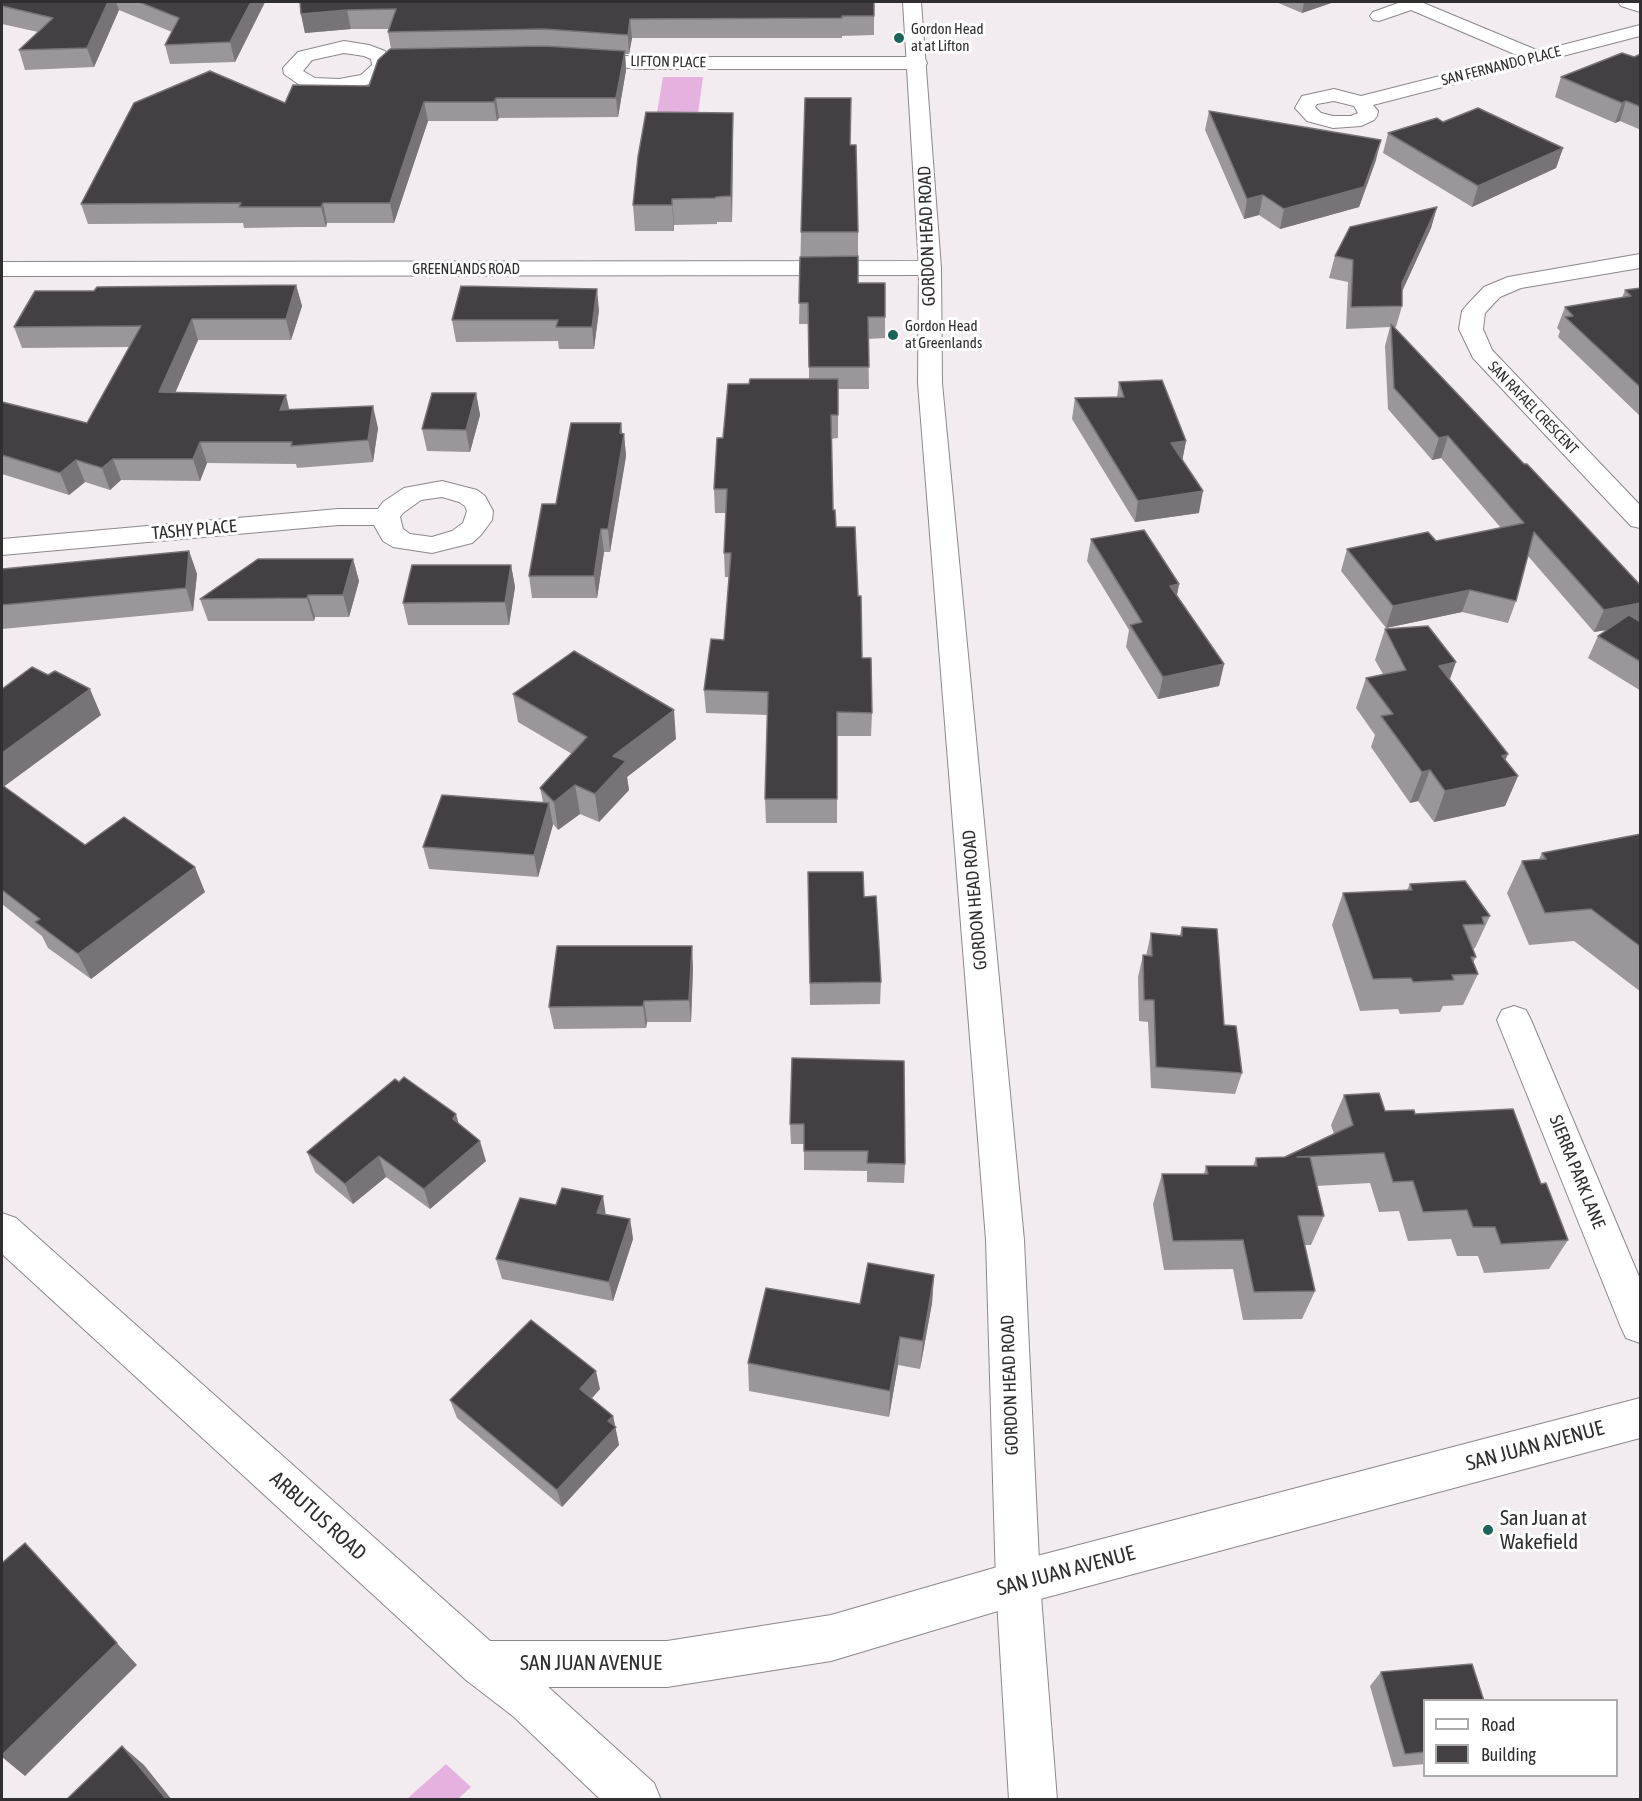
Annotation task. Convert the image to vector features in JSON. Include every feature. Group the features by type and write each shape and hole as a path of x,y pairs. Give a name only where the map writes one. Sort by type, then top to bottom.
{"street":[{"name":"GORDON HEAD ROAD","path":"912,2 918,63 930,268 930,382 1005,1240 1018,1583 1033,1800"},
{"path":"1627,2 1641,7"},
{"path":"1379,16 1411,4 1537,57"},
{"name":"SAN FERNANDO PLACE","path":"1361,102 1641,31"},
{"name":"LIFTON PLACE","path":"558,57 641,63 918,63"},
{"path":"382,60 406,60"},
{"name":"SAN RAFAEL CRESCENT","path":"1641,261 1516,282 1492,292 1474,311 1471,329 1481,353 1641,520"},
{"name":"GREENLANDS ROAD","path":"2,269 930,268"},
{"name":"TASHY PLACE","path":"2,547 338,517 387,517"},
{"name":"SIERRA PARK LANE","path":"1514,1020 1641,1325"},
{"name":"ARBUTUS ROAD","path":"2,1230 482,1664 530,1701 638,1800"},
{"name":"SAN JUAN AVENUE","path":"482,1664 667,1664 831,1638 1018,1583 1641,1418"}],"shaded area":[{"path":"663,77 703,77 695,136 653,136"},
{"path":"446,1764 471,1787 458,1799 407,1799"}],"building":[{"path":"2,2 108,2 87,48 19,50 53,18 2,6"},
{"path":"139,2 251,2 230,42 165,45 179,18"},
{"path":"300,2 874,2 874,16 630,19 628,35 544,29 388,32 396,9 301,14"},
{"path":"544,46 625,51 616,98 496,98 494,102 424,102 390,203 323,203 321,207 239,207 241,203 81,204 134,103 210,71 285,103 293,85 369,86 378,60 390,49"},
{"path":"1622,53 1634,57 1641,54 1641,107 1626,101 1622,103 1561,77"},
{"path":"805,98 851,98 850,145 856,145 858,232 801,232"},
{"path":"1478,108 1563,148 1478,186 1388,133 1437,118 1443,122"},
{"path":"1209,111 1381,140 1364,187 1284,209 1263,195 1247,199"},
{"path":"646,112 733,113 731,196 672,199 672,205 633,205"},
{"path":"1437,207 1402,283 1402,306 1351,307 1353,260 1335,256 1350,227"},
{"path":"858,256 858,283 885,283 885,317 868,317 869,367 809,367 808,303 799,303 800,257"},
{"path":"296,285 286,319 192,319 159,392 286,395 280,410 373,406 368,440 291,446 292,442 200,442 193,459 113,459 102,468 76,460 60,473 2,455 2,402 87,423 141,326 14,327 35,291 94,291 97,287"},
{"path":"461,286 597,289 592,327 556,327 558,320 452,320"},
{"path":"1641,288 1641,388 1565,317 1573,316 1565,307 1631,296 1625,290"},
{"path":"1391,324 1641,586 1641,603 1604,610 1534,532 1516,601 1470,590 1393,606 1347,549 1428,532 1436,541 1524,523 1448,436 1439,438 1394,388"},
{"path":"750,379 838,379 838,415 831,415 833,510 835,510 836,527 855,527 858,596 861,596 862,658 871,658 872,713 837,712 837,799 765,799 768,692 704,690 711,639 724,640 731,553 724,553 727,489 714,489 717,438 723,438 728,384 749,384"},
{"path":"1162,380 1186,441 1171,443 1203,491 1138,501 1075,398 1124,397 1119,382"},
{"path":"432,393 476,393 466,430 422,429"},
{"path":"571,423 621,423 620,433 624,434 608,529 601,529 594,576 529,576 542,504 556,504"},
{"path":"1144,530 1179,584 1170,586 1224,664 1163,677 1130,625 1142,622 1091,539"},
{"path":"189,551 186,588 2,605 2,569"},
{"path":"258,559 353,559 343,595 308,595 307,598 200,599"},
{"path":"412,565 511,565 505,602 403,603"},
{"path":"1629,615 1641,622 1641,662 1598,636"},
{"path":"1428,626 1456,662 1439,666 1508,754 1502,756 1518,776 1445,791 1430,770 1422,772 1381,716 1393,714 1366,678 1406,670 1385,629"},
{"path":"574,651 674,710 613,756 626,761 595,794 575,785 554,802 540,788 587,737 513,694"},
{"path":"32,667 48,675 55,671 90,689 2,753 2,689"},
{"path":"2,785 85,845 124,817 195,867 78,954 35,922 40,919 2,890"},
{"path":"442,795 549,803 534,855 423,847"},
{"path":"1641,834 1641,947 1591,909 1545,913 1522,861 1546,859 1542,853"},
{"path":"808,872 863,872 864,897 876,896 881,982 810,983"},
{"path":"1465,881 1490,916 1482,917 1484,924 1463,925 1476,957 1471,957 1478,974 1452,975 1454,980 1413,982 1411,978 1373,979 1343,893 1412,890 1410,884"},
{"path":"1182,927 1217,929 1224,1025 1236,1026 1242,1073 1156,1067 1154,1000 1144,1000 1143,955 1152,956 1151,933 1182,936"},
{"path":"557,946 692,946 689,1000 644,1001 643,1006 549,1007"},
{"path":"792,1058 904,1061 905,1164 867,1163 868,1151 804,1151 804,1124 790,1124"},
{"path":"404,1077 456,1114 453,1119 480,1141 424,1189 379,1156 345,1184 307,1152 395,1079 399,1082"},
{"path":"1379,1093 1385,1111 1414,1110 1415,1114 1513,1109 1541,1184 1546,1183 1568,1240 1501,1244 1495,1227 1473,1227 1467,1210 1423,1212 1413,1181 1393,1182 1384,1153 1297,1157 1310,1157 1324,1216 1298,1216 1315,1291 1254,1292 1243,1240 1173,1241 1162,1174 1208,1174 1206,1166 1257,1166 1256,1158 1285,1157 1353,1125 1344,1095"},
{"path":"562,1188 603,1196 597,1213 630,1219 609,1282 496,1259 520,1198 556,1205"},
{"path":"868,1263 934,1275 923,1341 900,1337 890,1391 748,1363 766,1288 860,1304"},
{"path":"531,1320 596,1371 580,1389 613,1416 608,1421 616,1427 557,1490 450,1400"},
{"path":"25,1543 117,1643 2,1755 2,1563"},
{"path":"1472,1664 1483,1699 1423,1699 1423,1752 1405,1754 1381,1672"},
{"path":"122,1746 167,1800 66,1800"}],"place":[{"name":"Gordon Head at at Lifton","path":"899,38"},
{"name":"Gordon Head at Greenlands","path":"893,335"},
{"name":"San Juan at Wakefield","path":"1488,1530"}]}
